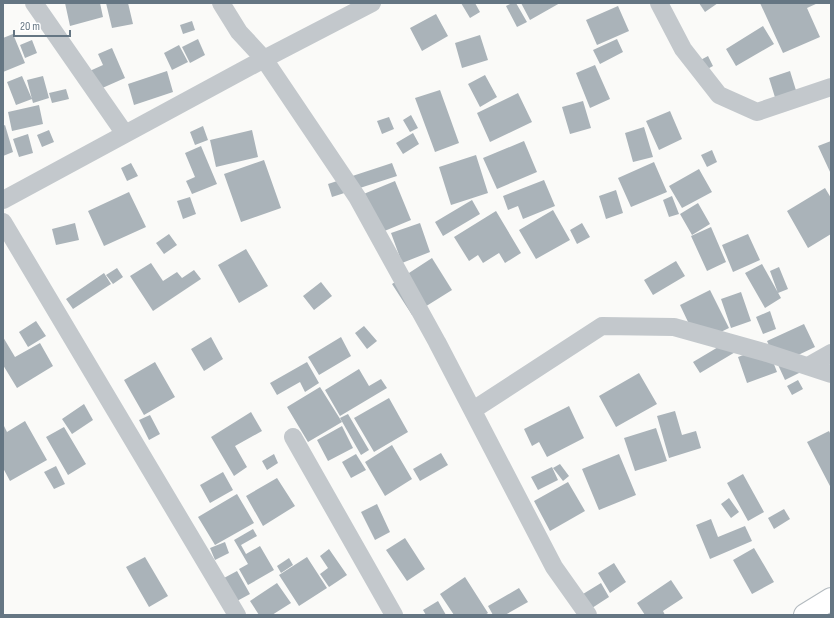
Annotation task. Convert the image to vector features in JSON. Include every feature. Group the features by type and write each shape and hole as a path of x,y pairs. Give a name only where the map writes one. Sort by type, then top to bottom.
{"main road":[{"path":"805,615 831,599"}],"street":[{"path":"34,3 125,134"},
{"path":"221,3 239,32 264,59 357,197 437,342 554,567 588,615"},
{"path":"3,200 264,59 372,3"},
{"path":"659,3 683,49 719,95 757,112 831,87"},
{"path":"3,222 237,615"},
{"path":"473,410 602,326 674,327 767,353 831,374"},
{"path":"808,366 831,353"},
{"path":"293,438 394,615"}],"building":[{"path":"65,3 100,3 103,17 70,26"},
{"path":"106,3 128,3 133,24 112,28"},
{"path":"461,3 475,3 480,12 470,18"},
{"path":"516,3 527,22 517,27 506,6"},
{"path":"521,3 560,3 530,20"},
{"path":"699,3 718,3 705,12"},
{"path":"760,3 818,3 807,8 820,37 783,53"},
{"path":"618,6 629,31 597,45 586,20"},
{"path":"436,14 448,36 422,51 410,28"},
{"path":"192,21 195,30 183,34 180,25"},
{"path":"763,26 774,44 736,66 726,49"},
{"path":"13,34 25,63 3,72 3,38"},
{"path":"480,35 488,60 462,68 455,43"},
{"path":"198,39 205,55 190,63 182,47"},
{"path":"617,39 623,52 600,64 593,50"},
{"path":"32,40 37,53 25,58 20,45"},
{"path":"179,45 188,62 172,70 164,53"},
{"path":"112,48 125,78 91,93 83,74 103,65 98,54"},
{"path":"708,56 713,66 700,73 695,63"},
{"path":"595,65 610,99 590,108 576,73"},
{"path":"167,71 173,92 134,105 128,84"},
{"path":"790,71 799,100 778,107 769,78"},
{"path":"485,75 497,97 480,107 468,84"},
{"path":"22,76 32,99 16,105 7,82"},
{"path":"43,76 49,98 33,103 27,80"},
{"path":"66,89 69,99 52,103 49,93"},
{"path":"440,90 459,143 435,152 415,98"},
{"path":"518,93 532,122 490,142 477,113"},
{"path":"583,101 591,128 570,134 562,107"},
{"path":"39,105 43,124 12,131 8,112"},
{"path":"670,111 682,139 659,150 646,121"},
{"path":"411,115 418,128 410,132 403,120"},
{"path":"389,117 394,129 382,134 377,121"},
{"path":"5,125 13,152 3,156 3,126"},
{"path":"203,126 208,140 195,145 190,132"},
{"path":"644,127 653,157 633,162 625,133"},
{"path":"49,130 54,142 42,147 37,135"},
{"path":"252,130 258,157 216,167 210,140"},
{"path":"413,133 419,144 403,154 396,143"},
{"path":"28,134 33,153 19,157 13,139"},
{"path":"524,141 537,172 497,189 483,158"},
{"path":"831,141 831,174 818,146"},
{"path":"201,146 217,184 192,194 186,181 195,177 185,153"},
{"path":"712,150 717,162 707,167 701,155"},
{"path":"476,155 488,193 451,205 439,167"},
{"path":"264,160 281,208 241,222 224,174"},
{"path":"654,162 667,192 631,207 618,178"},
{"path":"131,163 138,176 127,181 121,168"},
{"path":"392,163 397,176 332,197 328,184"},
{"path":"699,169 712,192 682,208 669,186"},
{"path":"544,180 555,206 523,219 518,206 508,210 503,196"},
{"path":"395,181 411,220 370,237 354,198"},
{"path":"825,188 831,198 831,234 808,248 787,211"},
{"path":"616,190 623,213 606,219 599,196"},
{"path":"129,192 146,227 104,246 88,211"},
{"path":"672,196 679,214 669,217 663,200"},
{"path":"190,197 196,214 183,219 177,201"},
{"path":"472,200 480,214 443,236 435,222"},
{"path":"698,203 710,224 692,235 680,214"},
{"path":"553,210 570,240 536,259 519,230"},
{"path":"496,211 521,253 505,263 499,253 483,263 478,255 469,261 454,237"},
{"path":"75,223 79,240 56,245 52,229"},
{"path":"420,223 430,252 402,263 391,233"},
{"path":"582,223 590,237 577,244 570,230"},
{"path":"711,227 726,262 707,271 691,236"},
{"path":"169,234 177,245 164,254 156,243"},
{"path":"748,234 760,260 733,272 722,245"},
{"path":"246,249 268,286 239,303 218,265"},
{"path":"432,258 452,290 412,315 392,284"},
{"path":"676,261 685,276 653,295 644,280"},
{"path":"151,263 163,281 177,272 182,278 194,270 201,279 153,311 130,276"},
{"path":"762,264 781,298 765,308 745,273"},
{"path":"779,267 788,289 778,293 770,271"},
{"path":"117,268 123,277 113,284 106,275"},
{"path":"104,273 111,284 73,309 66,299"},
{"path":"321,282 332,296 314,310 303,296"},
{"path":"710,290 729,328 698,343 680,305"},
{"path":"741,292 751,321 731,328 721,299"},
{"path":"770,311 776,329 763,334 756,317"},
{"path":"36,321 46,336 28,347 19,332"},
{"path":"804,324 815,347 794,357 801,372 785,380 767,341"},
{"path":"364,326 377,341 367,349 355,333"},
{"path":"3,337 15,357 40,343 53,366 17,388 3,365"},
{"path":"211,337 223,359 204,371 191,349"},
{"path":"341,337 351,356 319,375 308,357"},
{"path":"730,340 737,351 700,373 693,362"},
{"path":"767,346 777,372 747,383 738,357"},
{"path":"155,362 175,397 144,415 124,380"},
{"path":"307,362 319,383 305,392 300,382 277,395 270,383"},
{"path":"359,369 369,386 381,379 387,388 340,416 325,390"},
{"path":"639,373 657,404 616,427 599,396"},
{"path":"798,380 803,389 792,395 787,386"},
{"path":"320,387 342,422 308,442 287,407"},
{"path":"389,398 408,432 374,452 354,418"},
{"path":"84,404 93,420 72,434 62,419"},
{"path":"569,406 584,438 547,457 539,442 532,446 524,429"},
{"path":"675,411 682,435 696,431 701,448 669,458 657,416"},
{"path":"251,412 262,431 235,446 247,467 234,476 211,437"},
{"path":"348,414 369,450 361,455 340,418"},
{"path":"150,415 160,434 149,440 139,420"},
{"path":"25,421 47,460 10,481 3,468 3,424 7,432"},
{"path":"342,426 353,448 328,461 317,440"},
{"path":"64,427 86,464 68,475 46,437"},
{"path":"656,428 667,461 635,471 624,438"},
{"path":"829,431 831,435 831,488 807,442"},
{"path":"392,445 412,479 385,496 365,462"},
{"path":"441,453 448,465 420,481 413,469"},
{"path":"274,454 278,463 267,470 262,461"},
{"path":"356,454 366,470 351,478 342,462"},
{"path":"619,454 636,495 599,510 582,469"},
{"path":"560,464 569,476 563,481 553,468"},
{"path":"56,466 65,484 54,489 44,472"},
{"path":"552,467 558,480 538,490 531,477"},
{"path":"223,472 233,490 210,503 200,485"},
{"path":"743,474 764,512 748,521 727,483"},
{"path":"277,478 295,506 263,526 246,496"},
{"path":"568,482 585,511 550,531 534,501"},
{"path":"237,494 254,523 215,545 198,517"},
{"path":"729,498 739,512 731,518 721,504"},
{"path":"377,504 390,532 375,540 361,512"},
{"path":"784,509 790,519 774,529 768,518"},
{"path":"711,519 718,537 745,526 752,541 710,559 696,525"},
{"path":"253,529 257,536 241,545 246,554 260,546 274,570 248,585 239,569 248,564 234,540"},
{"path":"405,538 425,569 407,581 386,550"},
{"path":"225,542 229,553 215,560 210,548"},
{"path":"754,548 774,582 752,594 733,560"},
{"path":"329,549 347,575 329,587 320,574 328,568 320,556"},
{"path":"145,557 168,596 149,607 126,567"},
{"path":"307,557 327,588 299,606 279,575"},
{"path":"289,558 293,565 281,573 277,566"},
{"path":"614,563 626,582 610,593 598,573"},
{"path":"237,571 250,594 237,601 224,578"},
{"path":"465,577 488,613 485,615 454,615 440,594"},
{"path":"671,580 683,598 663,611 665,615 645,615 637,603"},
{"path":"277,583 291,603 272,615 259,615 250,601"},
{"path":"601,583 609,597 592,608 583,594"},
{"path":"519,588 528,602 505,615 493,615 488,606"},
{"path":"438,601 446,615 426,615 423,610"}]}
